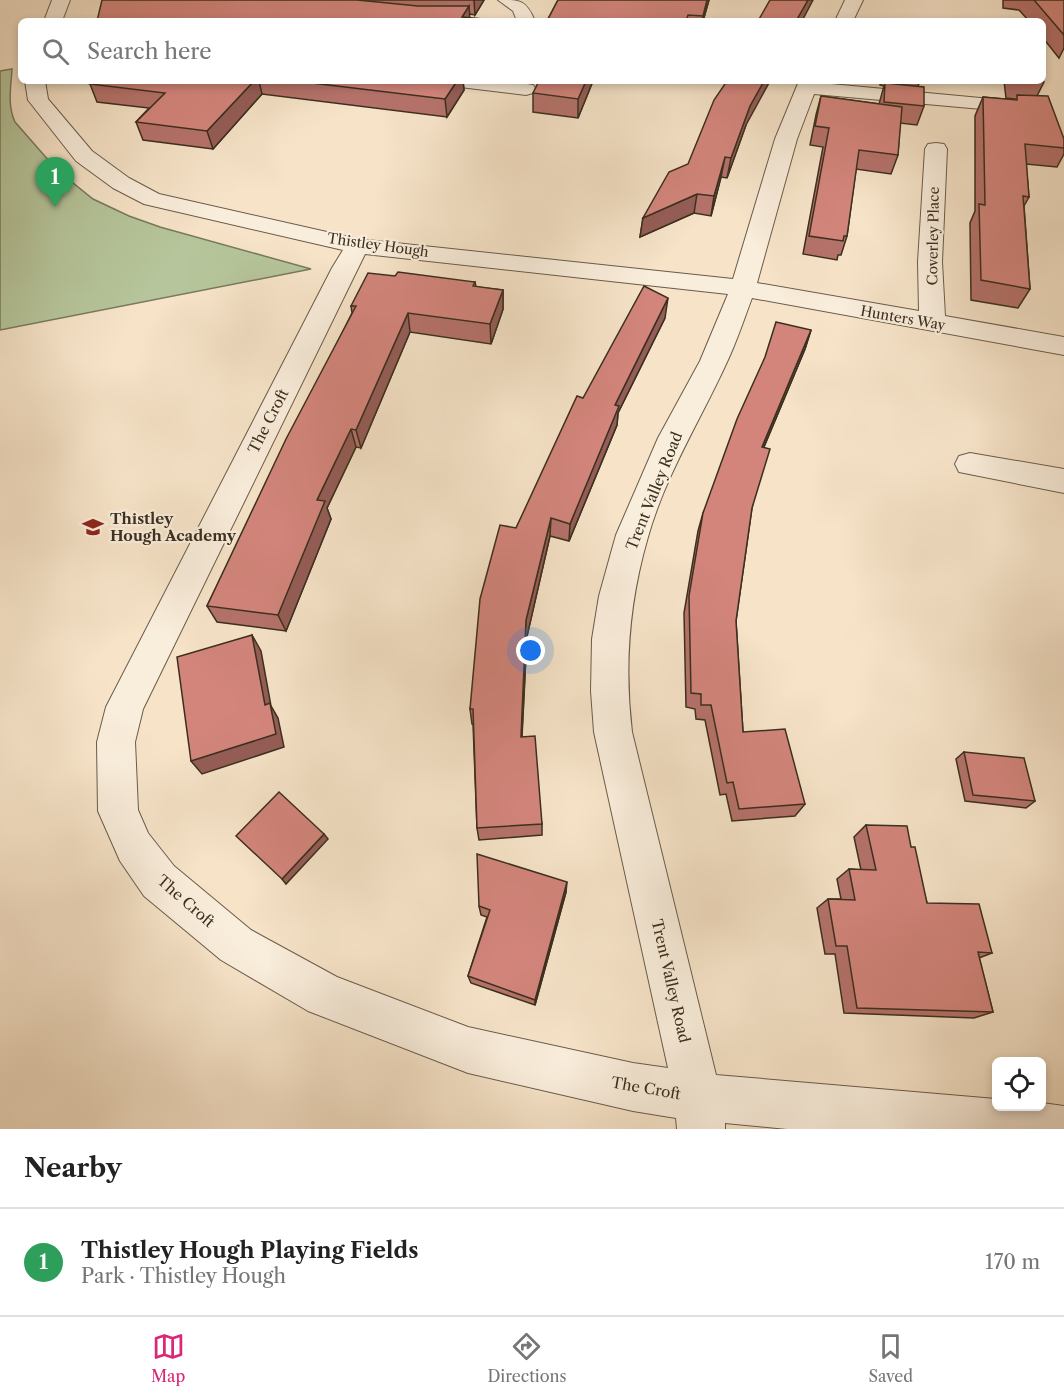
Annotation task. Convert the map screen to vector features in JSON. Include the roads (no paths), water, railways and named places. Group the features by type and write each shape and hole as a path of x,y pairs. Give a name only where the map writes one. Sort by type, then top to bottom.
{"street":[{"path":"54,18 61,0"},
{"path":"507,0 521,8 525,18"},
{"path":"845,18 854,0"},
{"name":"Thistley Hough","path":"35,84 38,100 84,156 121,183 152,199 358,246 743,288"},
{"path":"485,84 526,89"},
{"path":"808,84 1034,108"},
{"name":"Trent Valley Road","path":"700,1113 613,732 609,691 610,639 616,596 632,535 673,438 714,361 743,288 769,194 808,84"},
{"name":"Coverley Place","path":"932,323 930,262 936,148"},
{"name":"The Croft","path":"358,246 344,268 125,707 116,742 118,811 134,847 159,881 236,945 324,995 468,1050 633,1087 700,1113 1060,1129"},
{"name":"Hunters Way","path":"743,288 1064,346"},
{"path":"970,464 1064,481"}],"place":[{"name":"Thistley Hough Playing Fields","path":"55,207"},
{"name":"Thistley Hough Academy","path":"93,527"}]}
